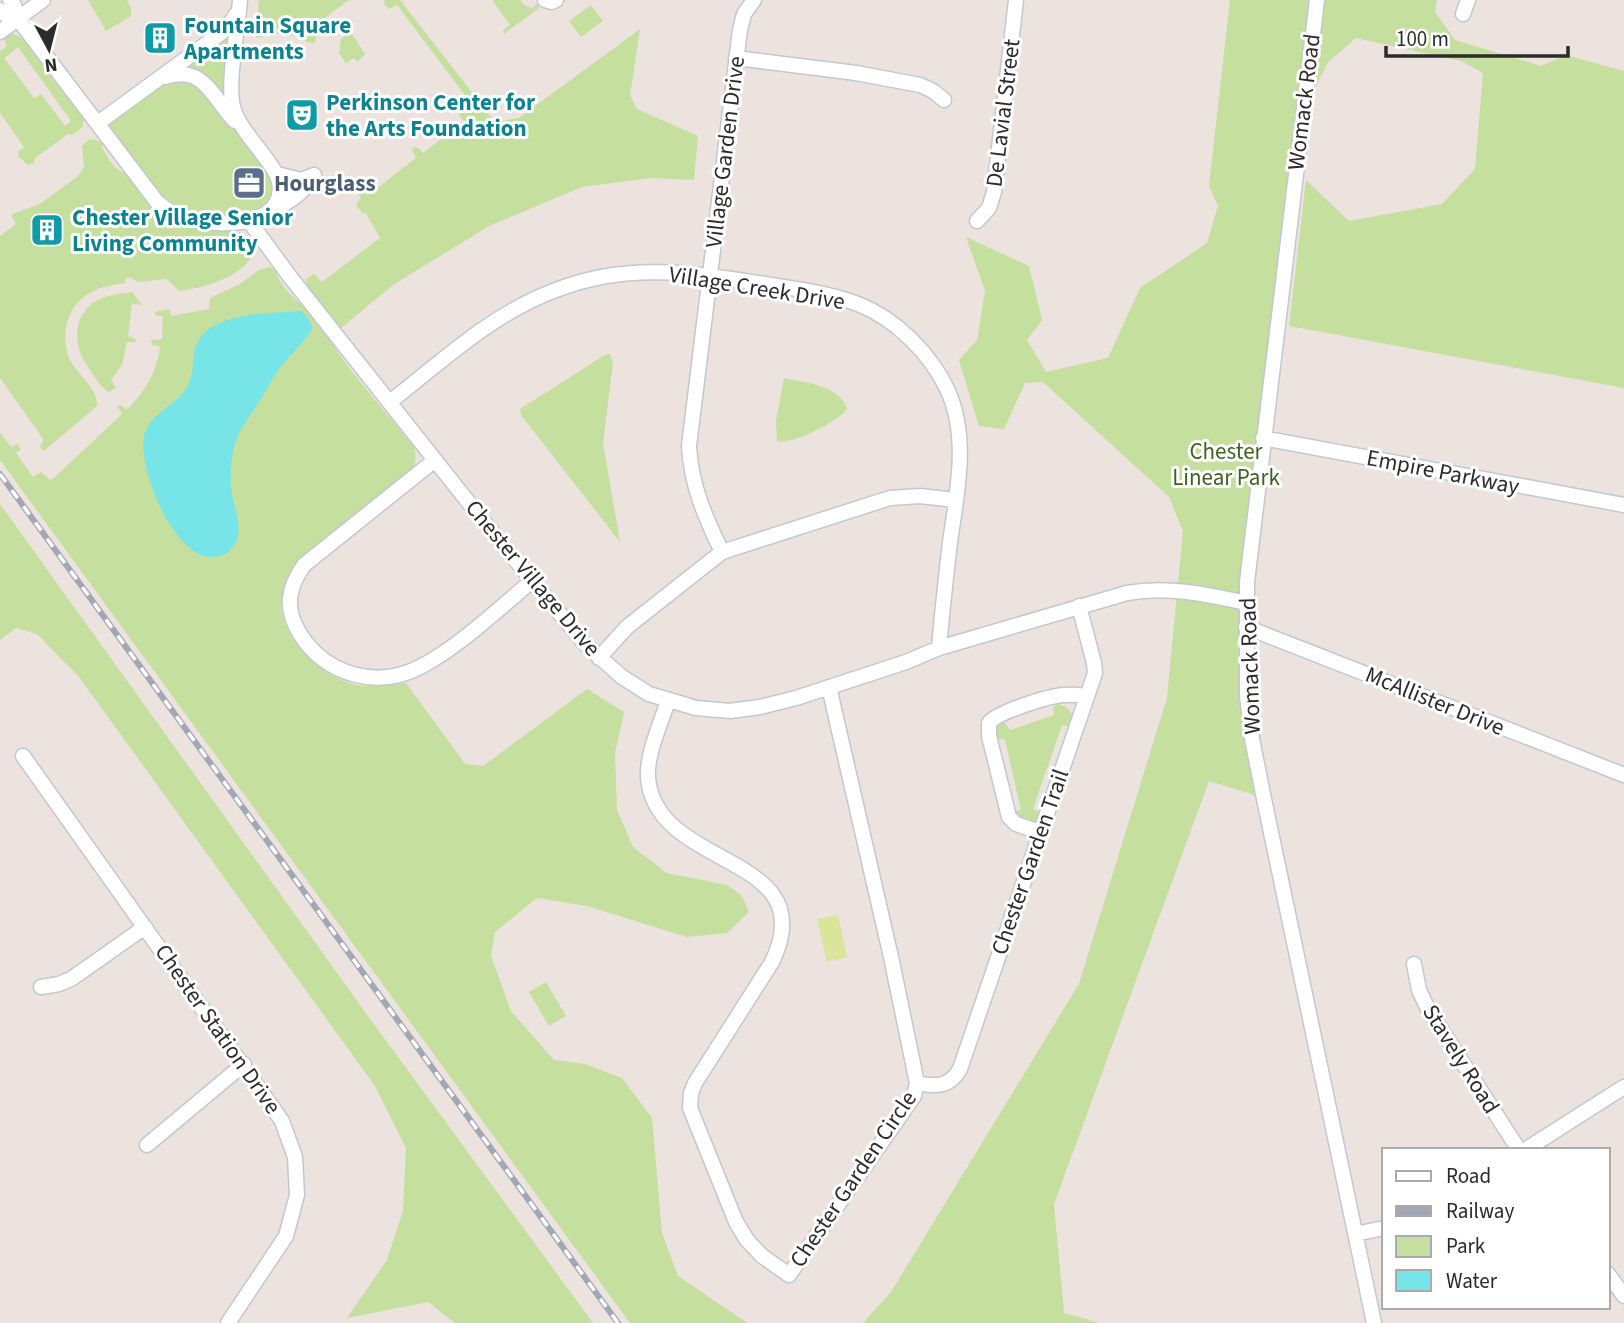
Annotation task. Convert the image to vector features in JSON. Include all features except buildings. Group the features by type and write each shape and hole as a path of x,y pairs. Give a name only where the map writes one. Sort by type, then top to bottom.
{"street":[{"path":"10,0 15,5 18,19 145,188 165,209 177,216 209,223 249,221 287,204 309,185 314,175 301,180 276,174"},
{"path":"0,32 43,0"},
{"path":"545,0 556,0"},
{"name":"Village Garden Drive","path":"722,552 698,499 690,470 689,446 736,58 744,14 754,0"},
{"name":"De Lavial Street","path":"977,222 989,208 995,192 1016,0"},
{"name":"Womack Road","path":"1317,0 1263,438 1246,603 1247,695 1252,739 1374,1323"},
{"path":"98,123 228,28 240,4"},
{"path":"240,4 231,89 232,104 241,127"},
{"path":"0,10 4,15 18,19"},
{"path":"736,58 856,73 920,85 944,100"},
{"path":"154,81 183,73 198,77 221,107 241,127 276,174 280,182 278,199 267,212"},
{"name":"Chester Village Drive","path":"249,221 532,581 599,658 649,694 696,708 730,711 761,707 906,662 939,648 1127,593 1158,589 1193,592 1246,603"},
{"name":"Village Creek Drive","path":"390,402 517,307 557,289 596,278 638,272 678,271 824,295 859,304 897,326 931,362 948,392 960,431 960,466 939,648"},
{"name":"Empire Parkway","path":"1263,438 1624,505"},
{"path":"435,460 304,565 293,581 289,603 293,622 304,640 320,659 342,672 366,677 392,676 419,668 450,648 532,581"},
{"path":"599,658 627,627 722,552 890,498 920,496 955,500"},
{"name":"Chester Garden Trail","path":"917,1083 930,1086 946,1083 955,1077 960,1069 1095,673 1079,606"},
{"name":"McAllister Drive","path":"1246,627 1624,775"},
{"name":"Chester Garden Circle","path":"668,701 647,775 651,795 660,814 673,828 762,882 775,896 781,910 784,927 782,943 695,1083 690,1101 692,1116 736,1222 747,1240 762,1256 789,1275 914,1096 917,1083 829,687"},
{"path":"1040,832 1016,824 1009,817 989,736 989,723 998,715 1055,696 1087,696"},
{"name":"Chester Station Drive","path":"23,756 282,1121 295,1157 297,1195 286,1236 228,1323"},
{"path":"41,986 59,984 71,979 145,927"},
{"name":"Stavely Road","path":"1415,964 1419,990 1428,1009 1518,1148"},
{"path":"147,1145 244,1065"},
{"path":"1528,1148 1624,1087"},
{"path":"1355,1234 1382,1228"},
{"path":"1610,1278 1624,1296"}],"green space":[{"path":"88,0 127,0 131,16 106,31"},
{"path":"259,0 349,0 318,23 315,43 306,42 303,36 265,33 262,37 256,37"},
{"path":"385,0 400,0 495,122 519,118 640,29 630,95 637,109 698,136 694,180 651,178 582,187 489,226 393,285 341,328 314,300 306,279 314,274 322,282 380,238 366,213 362,213 356,205 361,198 356,191 363,187 371,193 416,158 412,151 414,147 423,153 464,121 459,115 460,111 471,103 397,5 389,9 384,4"},
{"path":"492,0 520,0 525,6 532,8 537,4 539,8 504,34 503,30 510,25"},
{"name":"Chester Linear Park","path":"1230,0 1316,0 1244,626 1237,643 1255,795 1209,781 1054,1204 1064,1313 1100,1323 863,1323 891,1292 1079,984 1167,698 1183,531 1169,497 1043,382 1025,383 1004,429 979,426 959,360 977,340 985,291 966,237 1029,266 1042,320 1027,340 1046,372 1108,358 1140,288 1207,243 1218,206 1209,186"},
{"path":"1321,0 1437,0 1435,12 1455,40 1541,66 1566,55 1624,71 1624,388 1289,326 1306,180 1349,221 1442,204 1475,169 1483,73 1461,61 1356,38 1328,62 1309,100"},
{"path":"591,5 603,21 581,37 569,21"},
{"path":"348,33 352,34 365,54 357,62 354,58 346,63 339,53 341,39"},
{"path":"11,34 16,35 31,46 43,67 84,118 82,128 72,135 68,134 28,165 18,156 18,152 24,147 0,113 0,51 7,46 4,39","holes":["18,47 71,121 65,126 41,94 34,98 4,58"]},
{"path":"225,38 231,42 225,94 222,96 185,69 184,65"},
{"path":"183,73 241,127 280,190 249,221 177,215 98,123 154,81"},
{"path":"92,139 103,143 102,148 113,165 127,175 151,204 165,216 183,225 225,229 244,234 256,248 251,258 235,273 201,287 179,291 167,279 137,282 130,277 124,280 126,283 99,289 82,298 67,322 65,341 70,360 95,394 97,406 44,451 40,447 44,440 0,378 0,236 16,224 12,214 40,204 78,176 84,167 82,146"},
{"path":"269,267 276,270 282,285 322,326 348,366 414,447 415,455 414,465 408,474 298,561 294,567 284,587 282,601 283,617 293,639 311,660 345,682 369,686 406,683 465,764 483,766 587,689 624,712 615,753 617,810 633,847 667,873 727,885 742,896 749,912 727,933 687,937 587,906 537,898 495,932 491,956 511,1011 554,1060 585,1064 622,1078 652,1118 662,1233 678,1276 747,1323 630,1323 0,460 0,433 11,447 18,444 21,449 16,453 33,477 41,472 50,480 54,478 122,414 117,406 121,405 127,410 145,389 156,365 160,346 152,345 151,340 162,339 163,316 156,316 155,312 169,309 171,316 209,309 210,298"},
{"path":"132,292 142,305 132,304 128,336 137,340 127,342 122,365 111,380 116,388 109,392 97,381 83,359 78,341 78,324 94,302 107,296"},
{"path":"610,354 613,362 603,443 620,542 521,415 520,409"},
{"path":"784,378 829,390 843,400 847,408 835,420 815,431 793,440 777,441 776,421"},
{"path":"0,504 365,1012 593,1323 455,1323 428,1302 347,1318 387,1260 403,1211 406,1148 375,1086 79,677 37,634 16,628 0,640"},
{"path":"1056,704 1070,711 1073,718 1072,727 1062,725 1033,809 1041,813 1041,816 1037,821 1022,823 1013,812 1021,810 1005,739 995,740 997,727 1004,722 1010,730 1054,715"},
{"path":"838,915 847,957 827,962 817,919"},
{"path":"546,982 566,1016 549,1026 529,992"}],"water":[{"path":"301,311 313,328 277,372 244,424 235,444 231,488 239,528 236,543 220,556 198,553 184,543 172,528 153,489 144,451 147,429 188,386 196,346 213,326 241,316"}],"railway":[{"path":"0,474 618,1323"}],"place":[{"name":"Fountain Square Apartments","path":"160,38"},
{"name":"Perkinson Center for the Arts Foundation","path":"302,115"},
{"name":"Hourglass","path":"249,183"},
{"name":"Chester Village Senior Living Community","path":"47,230"}]}
